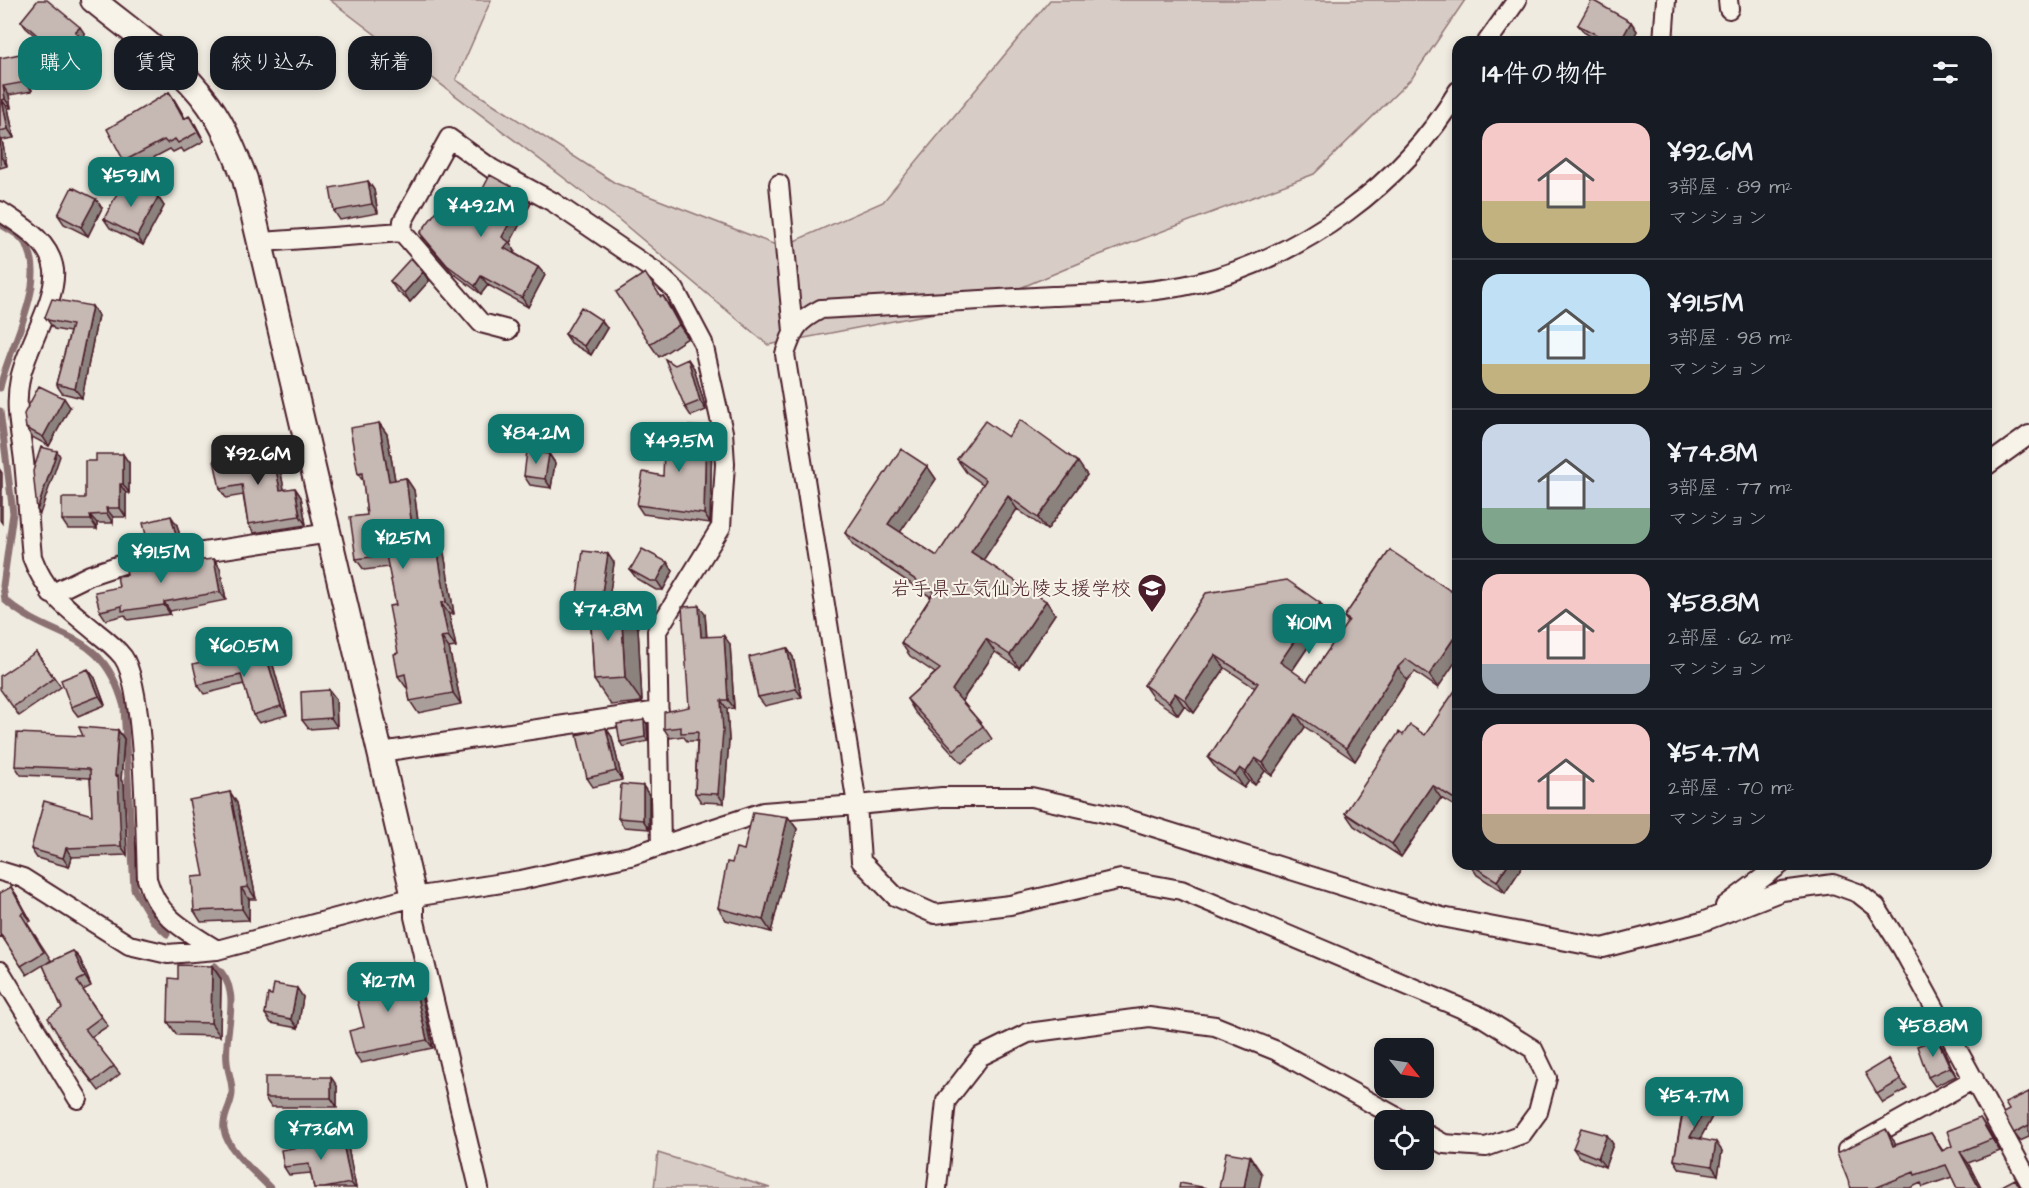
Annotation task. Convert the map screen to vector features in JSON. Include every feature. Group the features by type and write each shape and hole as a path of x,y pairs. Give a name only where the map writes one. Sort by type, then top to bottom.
{"street":[{"path":"93,0 178,71 208,104 230,140 245,179 262,242 381,752 414,897 414,917 478,1188"},
{"path":"1491,36 1517,0"},
{"path":"1663,36 1666,0"},
{"path":"1434,1138 1444,1144 1486,1148 1522,1134 1538,1112 1547,1078 1533,1049 1482,1017 1181,890 1120,879 1010,905 936,914 895,896 861,861 857,805 785,354 793,331 802,319 821,309 1123,293 1196,283 1267,258 1318,231 1370,194 1407,159 1452,101"},
{"path":"508,330 482,323 402,232 403,221 449,138 492,169 553,202 656,272 675,290 692,317 703,343 723,432 725,464 721,527 657,631 661,846"},
{"path":"779,184 793,331"},
{"path":"0,211 31,232 40,242 51,259 54,272 52,288 20,378 17,404 32,556 40,578 51,594 124,658 132,679 137,708 147,879 152,896 172,921 218,950"},
{"path":"262,242 402,232"},
{"path":"1992,462 2029,435"},
{"path":"51,594 90,575 123,564 330,533"},
{"path":"381,752 659,711"},
{"path":"0,871 23,878 129,945 168,954 218,950 414,897 521,880 630,856 763,812 942,796 1031,797 1118,816 1442,917 1603,948 1702,922 1782,891 1833,884 1858,893 1876,907 1902,948 2029,1181"},
{"path":"1702,922 1773,870"},
{"path":"0,971 78,1099"},
{"path":"937,1188 946,1101 981,1056 1028,1033 1149,1017 1215,1026 1277,1051 1384,1110"},
{"path":"1838,1155 1974,1079"}],"shaded area":[{"path":"330,0 491,0 456,80 615,183 781,247 883,202 1050,0 1465,0 1412,78 1314,174 1094,257 982,304 768,345 618,219 432,78 432,36 377,36"},
{"path":"658,1153 770,1188 654,1188"}],"building":[{"path":"38,0 47,0 80,27 75,32 80,36 38,36 21,21"},
{"path":"1592,0 1631,22 1623,36 1599,36 1578,25"},
{"path":"18,54 18,83 3,86 5,99 2,100 8,129 0,131 0,58"},
{"path":"169,92 184,119 189,116 198,132 178,143 175,139 167,143 164,140 124,161 107,129"},
{"path":"490,175 525,194 502,237 509,242 504,248 538,267 522,298 481,276 475,286 447,265 420,233 451,192 473,208"},
{"path":"124,180 158,197 137,236 104,219"},
{"path":"368,181 372,204 334,211 330,188"},
{"path":"72,187 96,199 81,227 58,215"},
{"path":"411,258 423,272 404,293 390,281"},
{"path":"645,273 661,297 663,296 679,325 650,344 616,292"},
{"path":"52,299 92,306 75,389 56,384 72,325 48,320 45,317"},
{"path":"581,307 601,320 584,346 565,334"},
{"path":"665,359 675,365 688,359 700,401 685,407"},
{"path":"39,386 64,398 43,437 26,428 24,414"},
{"path":"1020,420 1078,462 1038,518 1008,496 971,552 1046,601 1010,655 986,639 952,690 983,726 954,750 907,699 940,669 901,643 934,592 845,533 901,449 927,466 888,524 937,556 986,480 957,459 985,421 1008,437"},
{"path":"379,423 389,481 406,478 414,544 436,541 446,602 441,603 448,636 441,637 453,693 410,701 405,674 398,676 394,654 398,653 389,606 396,605 386,555 356,559 350,517 367,515 362,473 358,474 350,428"},
{"path":"665,425 706,427 704,514 637,505 643,472 663,476"},
{"path":"41,447 57,451 37,510 33,471"},
{"path":"272,449 280,490 295,488 300,516 248,524 242,485 220,489 214,460"},
{"path":"527,451 549,454 545,479 524,476"},
{"path":"96,454 123,454 120,508 106,508 107,514 90,515 91,520 62,520 62,498 85,498 85,461 96,461"},
{"path":"171,516 176,535 147,539 143,523"},
{"path":"642,549 667,562 657,581 650,581 630,570"},
{"path":"1390,550 1452,592 1452,641 1429,675 1406,659 1398,667 1346,748 1296,714 1263,763 1255,758 1246,772 1240,768 1235,775 1208,758 1258,683 1215,655 1185,700 1175,693 1169,702 1144,685 1206,593 1287,580 1320,603 1280,662 1307,681 1349,620 1344,617"},
{"path":"583,551 608,554 600,605 576,601"},
{"path":"181,557 183,562 214,559 220,592 164,602 164,605 122,611 122,606 100,611 95,592 119,587 117,576 127,575 126,570 154,566 153,561"},
{"path":"621,604 625,678 594,680 590,606"},
{"path":"699,606 701,637 724,636 728,700 721,700 723,731 718,794 695,793 698,732 681,733 681,727 664,729 664,712 689,707 682,607"},
{"path":"787,648 796,689 758,697 749,657"},
{"path":"264,649 281,706 253,715 241,675 198,685 193,664 228,655 229,660"},
{"path":"36,652 54,678 13,707 0,689 0,676"},
{"path":"88,669 99,696 71,707 61,680"},
{"path":"329,690 331,718 302,720 301,692"},
{"path":"1452,695 1452,798 1432,785 1392,844 1345,813 1399,732 1403,735 1410,725 1425,735"},
{"path":"644,720 645,737 620,742 617,724"},
{"path":"79,727 118,730 115,776 118,775 121,846 66,848 63,858 31,849 44,801 92,815 90,771 88,769 15,766 17,733 83,736"},
{"path":"606,728 616,771 587,778 577,735"},
{"path":"621,784 643,786 643,820 618,818"},
{"path":"230,792 248,887 241,888 242,909 194,911 192,877 204,876 189,800"},
{"path":"753,812 788,817 763,920 718,908 727,862 732,863 736,848 744,850"},
{"path":"1480,870 1504,870 1497,881"},
{"path":"11,887 24,912 21,914 44,952 21,966 0,933 0,893"},
{"path":"73,951 85,977 77,981 101,1017 85,1029 114,1066 93,1082 68,1051 48,1018 62,1008 43,965"},
{"path":"178,965 212,966 211,1023 168,1022 169,978 178,979"},
{"path":"410,967 427,1040 355,1054 349,1031 364,1027 353,984"},
{"path":"274,984 297,988 291,1019 265,1014 268,994 272,995"},
{"path":"1937,1039 1950,1067 1928,1077 1917,1046"},
{"path":"1888,1059 1901,1080 1877,1094 1865,1073"},
{"path":"265,1077 331,1077 331,1098 265,1098"},
{"path":"1692,1082 1714,1093 1690,1137 1716,1142 1712,1166 1674,1160 1683,1112 1678,1109"},
{"path":"2029,1092 2029,1125 2014,1133 2003,1113 2009,1110 2005,1103"},
{"path":"1980,1118 1992,1139 1960,1152 1979,1188 1957,1188 1946,1165 1915,1175 1914,1172 1875,1188 1851,1188 1837,1153 1886,1129 1893,1146 1931,1133 1942,1151 1952,1146 1947,1131"},
{"path":"1581,1128 1607,1135 1598,1158 1573,1148"},
{"path":"341,1133 351,1183 314,1188 309,1164 284,1167 281,1150 305,1146 304,1141"},
{"path":"1226,1152 1250,1156 1244,1188 1219,1188"},
{"path":"2015,1179 2020,1188 1998,1188"},
{"path":"1180,1183 1207,1188 1179,1188"}],"waterway":[{"path":"0,224 20,237 30,252 33,270 26,311 0,388"},
{"path":"0,411 13,513 3,586 5,600 24,614 90,649 103,662 115,681 124,707 134,889 153,921 167,934"},
{"path":"215,966 224,976 231,999 227,1062 232,1094 224,1120 224,1130 236,1153 270,1188"}],"place":[{"name":"岩手県立気仙光陵支援学校","path":"1152,614"}]}
